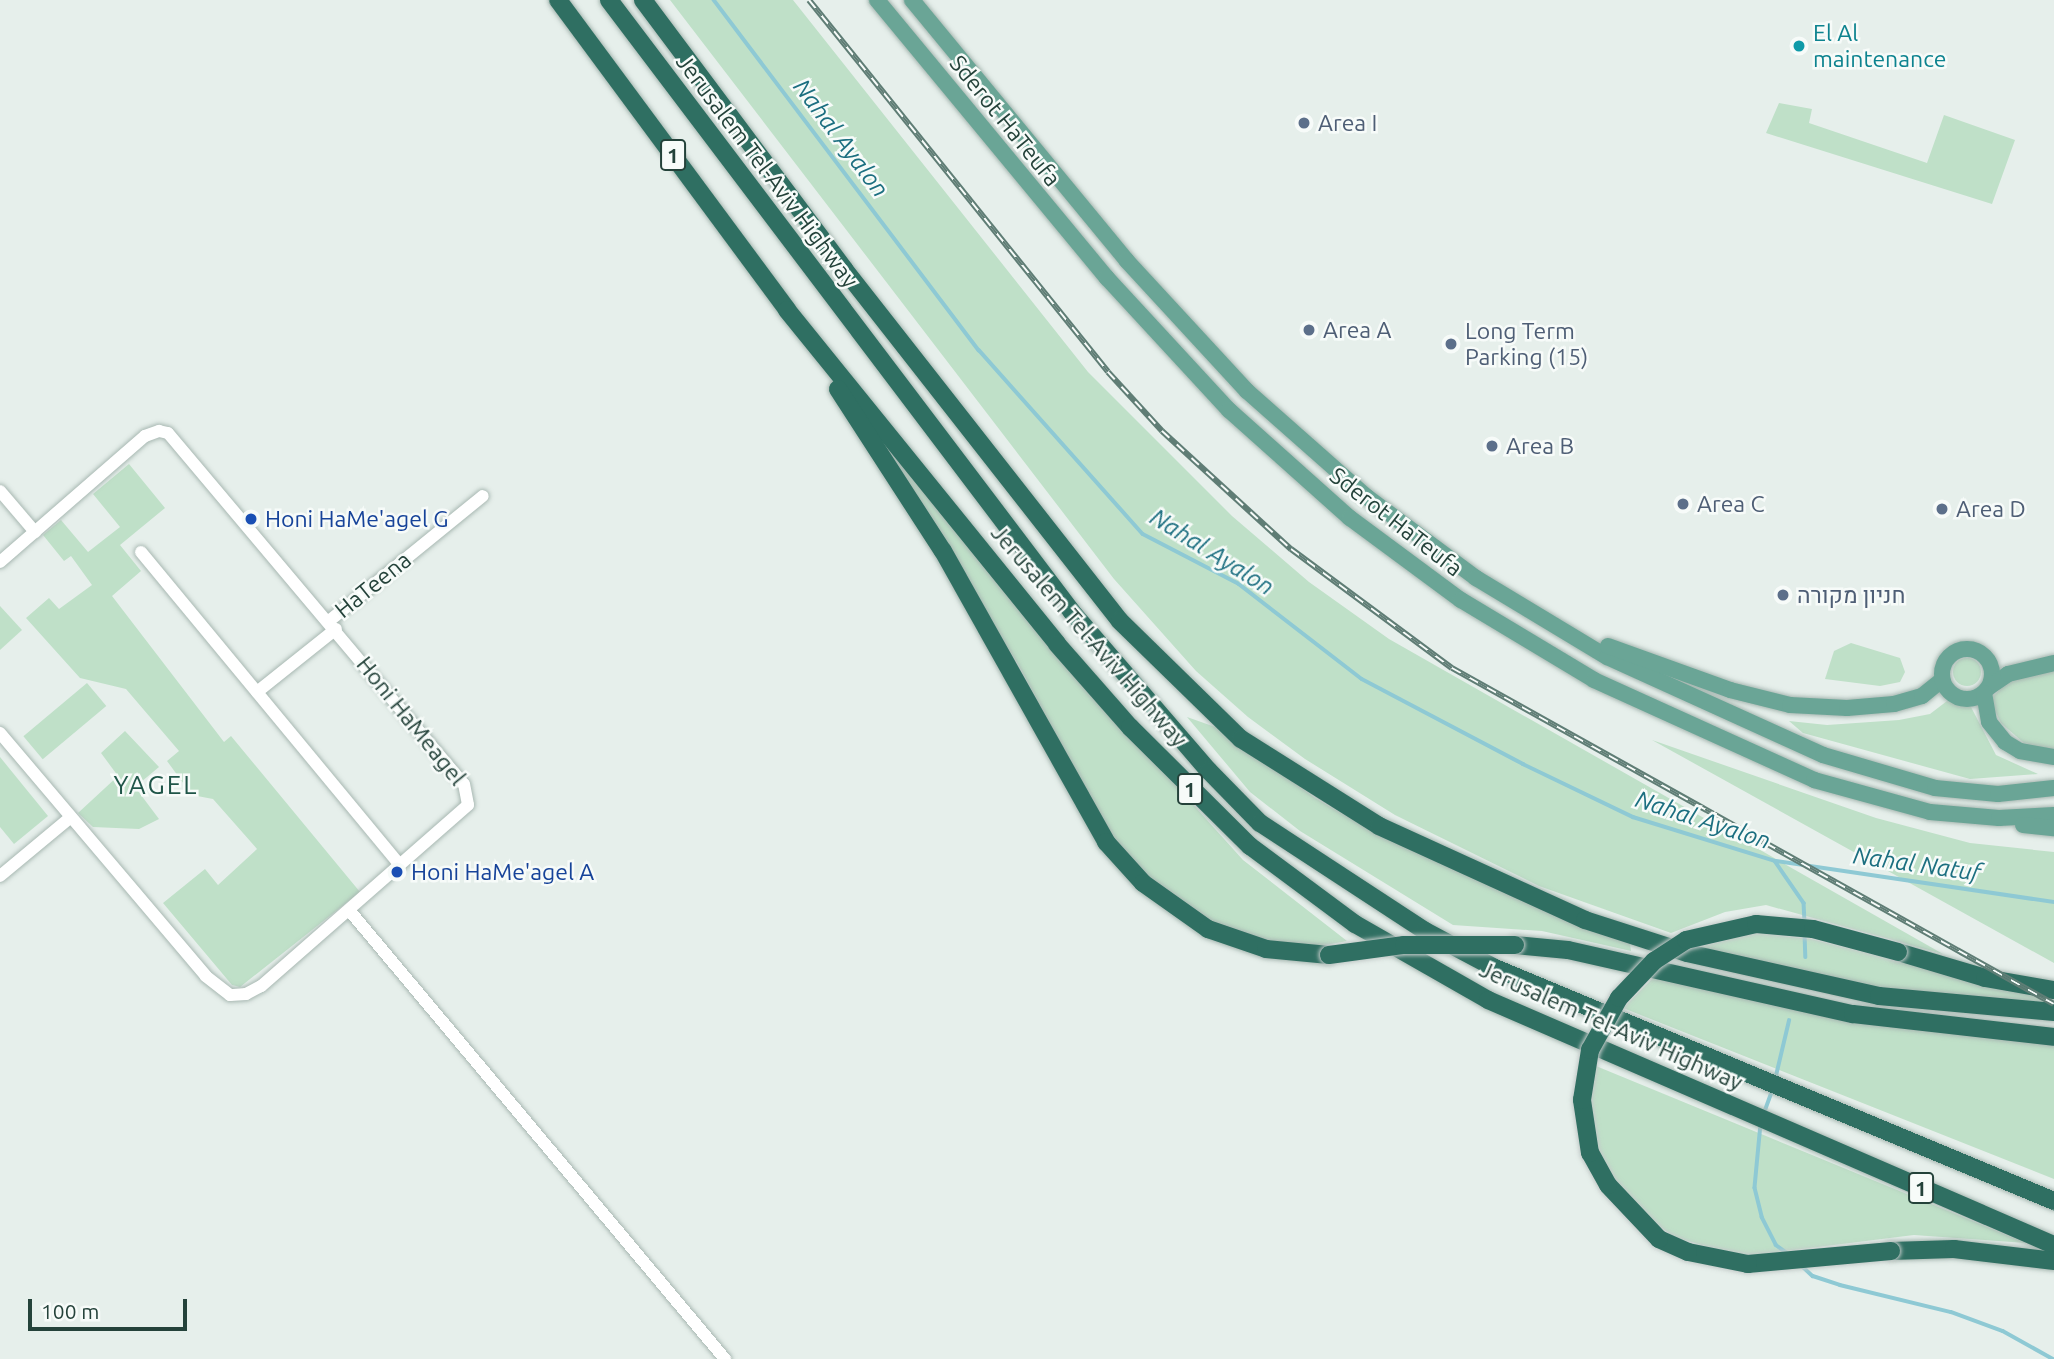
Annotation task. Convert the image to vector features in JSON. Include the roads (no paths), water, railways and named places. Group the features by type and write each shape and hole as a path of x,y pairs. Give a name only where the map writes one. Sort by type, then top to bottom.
{"highway":[{"name":"Jerusalem Tel-Aviv Highway","path":"558,0 787,310 1057,644 1130,727 1250,846 1355,924 1488,1000 2054,1245"},
{"name":"Jerusalem Tel-Aviv Highway","path":"609,0 1072,612 1209,771 1261,823 1425,931 1495,968 2054,1201"},
{"path":"643,0 844,269 1120,621 1241,739 1380,825 1585,920 1687,953 1879,996 2054,1012"},
{"path":"787,310 943,551 1106,842 1143,883 1208,929 1266,949 1329,955 1405,945 1515,945 1568,950 1853,1014 2054,1037"},
{"path":"2054,990 1985,978 1813,929 1769,924 1737,925 1686,940 1654,961 1619,998 1590,1050 1582,1100 1590,1153 1608,1185 1659,1239 1688,1252 1748,1264 1891,1251 1954,1250 2054,1261"}],"main road":[{"name":"Sderot HaTeufa","path":"877,0 1148,326 1229,410 1350,518 1461,600 1594,680 1814,780 1930,811 1999,818 2054,815"},
{"name":"Sderot HaTeufa","path":"912,0 1127,261 1247,391 1367,497 1506,597 1607,657 1823,755 1935,788 1998,794 2054,788"},
{"path":"1506,597 1621,652 1731,690 1790,705 1847,708 1894,704 1922,696 1942,680"},
{"path":"2054,654 2014,663 1985,657 1973,650 1958,651 1943,665 1942,680 1948,692 1961,699 1986,690 2008,674 2054,663"},
{"path":"1985,657 1992,671 1986,690 1989,722 2005,742 2020,751 2054,757"},
{"path":"1930,811 2054,828"}],"street":[{"name":"Honi HaMeagel","path":"0,562 145,436 164,431 332,625 467,791 464,811 349,910 254,991 230,995 206,976 0,733"},
{"path":"0,491 34,531"},
{"name":"HaTeena","path":"257,692 483,496"},
{"path":"141,552 400,866"},
{"path":"0,876 71,817"},
{"path":"349,910 725,1359"}],"waterway":[{"name":"Nahal Ayalon","path":"714,0 979,350 1143,534 1239,584 1362,679 1523,764 1633,817 1775,861 1804,903 1805,923"},
{"name":"Nahal Natuf","path":"1776,861 2054,902"},
{"name":"Nahal Ayalon","path":"1805,934 1806,957"},
{"name":"Nahal Ayalon","path":"1775,1080 1789,1021"},
{"name":"Nahal Ayalon","path":"1764,1113 1772,1091"},
{"name":"Nahal Ayalon","path":"1761,1124 1755,1188 1762,1217 1776,1245 1787,1253"},
{"name":"Nahal Ayalon","path":"1801,1265 1813,1276 1840,1285 1951,1312 2003,1331 2053,1359"}],"railway":[{"path":"809,0 1108,372 1162,431 1291,549 1452,668 2054,1004"}],"place":[{"name":"El Al maintenance","path":"1799,46"},
{"name":"Area I","path":"1304,123"},
{"name":"Area A","path":"1309,330"},
{"name":"Long Term Parking (15)","path":"1451,344"},
{"name":"Area B","path":"1492,446"},
{"name":"Area C","path":"1683,504"},
{"name":"Area D","path":"1942,509"},
{"name":"Honi HaMe'agel G","path":"251,519"},
{"name":"חניון מקורה","path":"1783,595"},
{"name":"Honi HaMe'agel A","path":"397,872"}],"district":[{"name":"YAGEL","path":"156,785"}]}
